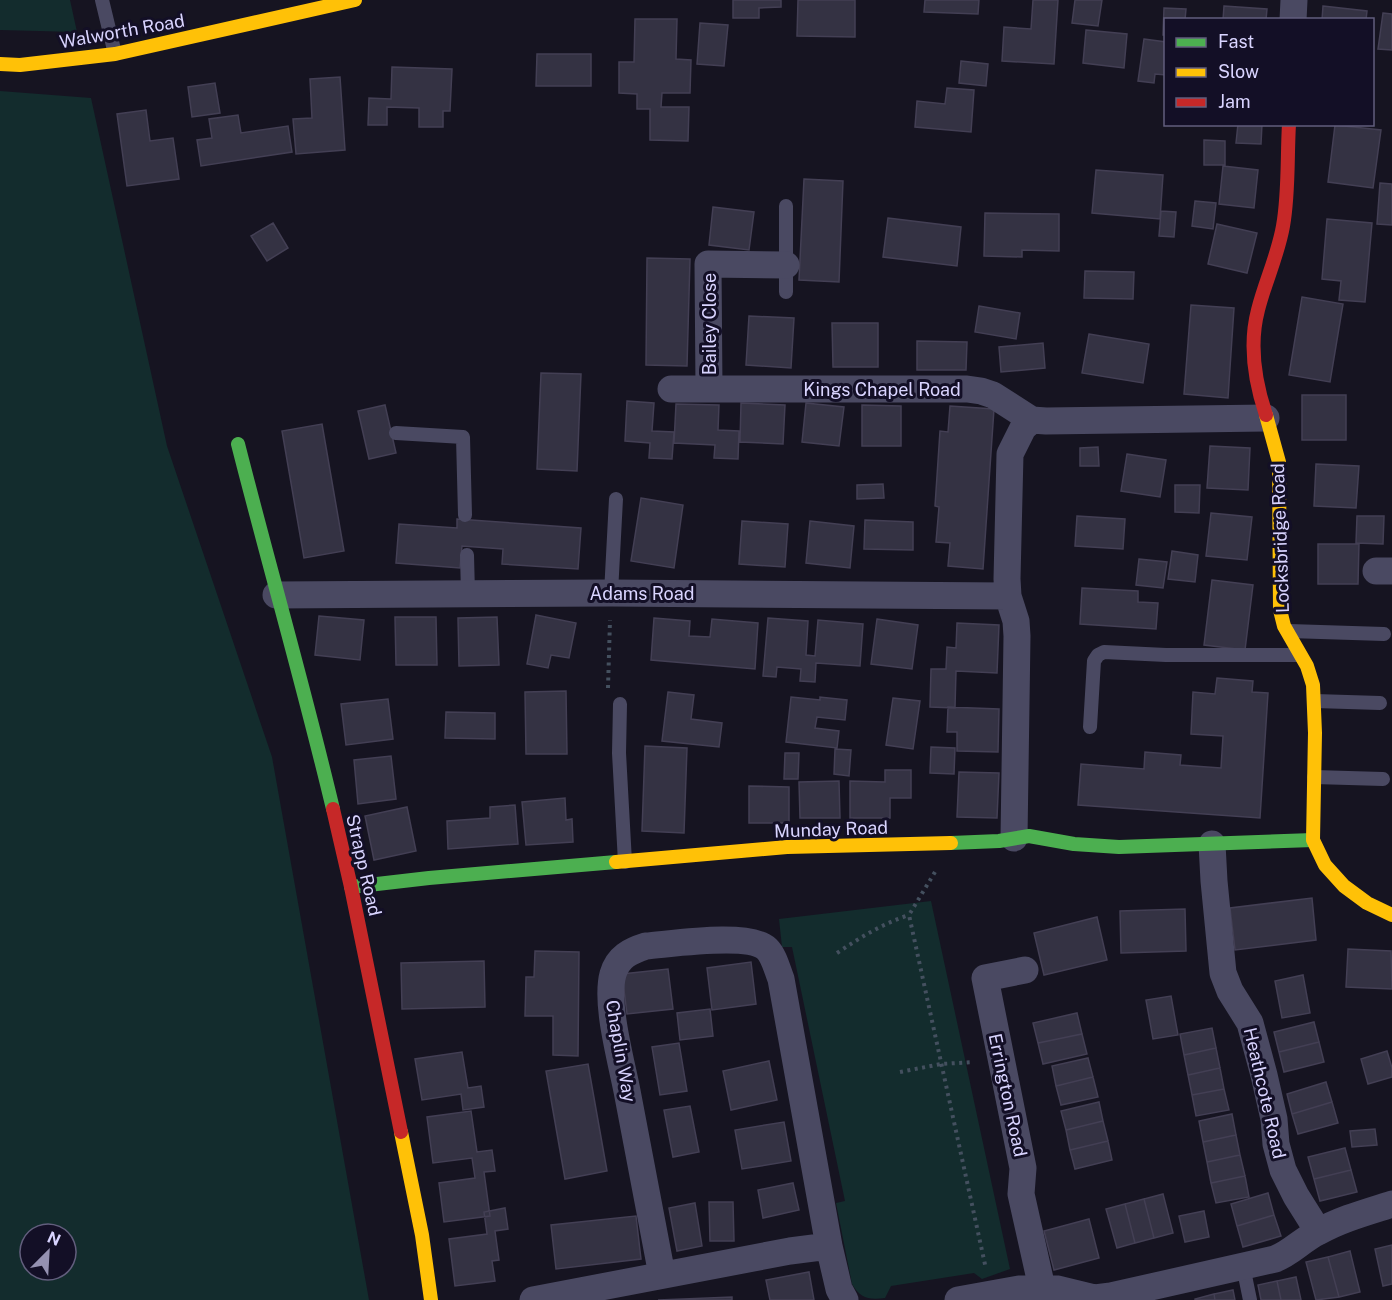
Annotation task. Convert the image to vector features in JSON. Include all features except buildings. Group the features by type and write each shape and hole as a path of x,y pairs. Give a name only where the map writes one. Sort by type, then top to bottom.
{"street":[{"name":"Walworth Road","path":"0,64 20,65 115,54 355,0"},
{"path":"1293,18 1294,0"},
{"name":"Locksbridge Road","path":"1288,126 1284,223 1281,243 1257,312 1254,335 1255,376 1279,462 1280,602 1287,631 1307,666 1313,685 1315,701 1313,840 1317,853 1336,879 1368,903 1392,915"},
{"name":"Bailey Close","path":"709,389 708,264 786,265"},
{"name":"Kings Chapel Road","path":"670,389 981,390 1032,420"},
{"path":"1014,838 1017,636 1016,621 1008,596 1006,557 1010,454 1023,428 1032,420 1266,418"},
{"name":"Strapp Road","path":"238,444 276,595 315,735 351,887 422,1235 431,1300"},
{"name":"Adams Road","path":"276,595 611,592 1008,596"},
{"name":"Munday Road","path":"351,887 429,878 787,847 999,841 1029,836 1074,844 1119,847 1313,840"},
{"name":"Heathcote Road","path":"1212,844 1223,973 1230,992 1250,1023 1274,1119 1276,1144 1283,1170 1318,1231"},
{"name":"Chaplin Way","path":"662,1275 616,1034 611,991 614,972 619,960 646,946 743,939 767,949 774,961 783,990 829,1246"},
{"name":"Errington Road","path":"1025,970 985,978 1023,1168 1021,1194 1042,1288"},
{"path":"957,1300 1019,1288 1058,1288 1095,1299 1157,1287 1275,1259 1288,1254 1318,1231 1392,1204"},
{"path":"532,1300 606,1293 662,1275 829,1246 839,1289 845,1300"}],"lane":[{"path":"102,0 115,54"},
{"path":"786,206 786,292"},
{"path":"396,433 463,437 465,515"},
{"path":"611,592 616,499"},
{"path":"467,555 468,594"},
{"path":"1287,631 1384,634"},
{"path":"1090,728 1094,661 1104,652 1166,655 1300,655"},
{"path":"1315,701 1380,703"},
{"path":"620,704 619,753 625,862"},
{"path":"1314,777 1383,779"},
{"path":"1243,1266 1250,1300"}],"path":[{"path":"611,592 608,697 620,704"},
{"path":"837,953 870,931 909,915 954,843"},
{"path":"909,915 992,1293"},
{"path":"900,1072 941,1064 1001,1060"}],"green space":[{"path":"0,0 70,0 77,32 0,30"},
{"path":"0,91 91,98 167,446 272,757 369,1300 0,1300"},
{"path":"931,901 1010,1269 982,1279 974,1273 891,1286 885,1298 874,1299 861,1295 852,1284 836,1203 845,1201 792,947 782,947 779,919"}],"traffic: fast":[{"path":"238,444 333,809"},
{"path":"951,843 999,841 1029,836 1074,844 1119,847 1313,840"},
{"path":"351,887 616,862"}],"traffic: slow":[{"path":"0,64 20,65 115,54 355,0"},
{"path":"1266,415 1279,462 1280,610 1284,626 1307,666 1313,685 1315,733 1313,840 1325,865 1344,886 1367,903 1392,915"},
{"path":"616,862 787,847 951,843"},
{"path":"401,1132 422,1235 431,1300"}],"traffic: jam":[{"path":"1266,415 1254,363 1255,323 1283,226 1289,126"},
{"path":"333,809 401,1132"}]}
